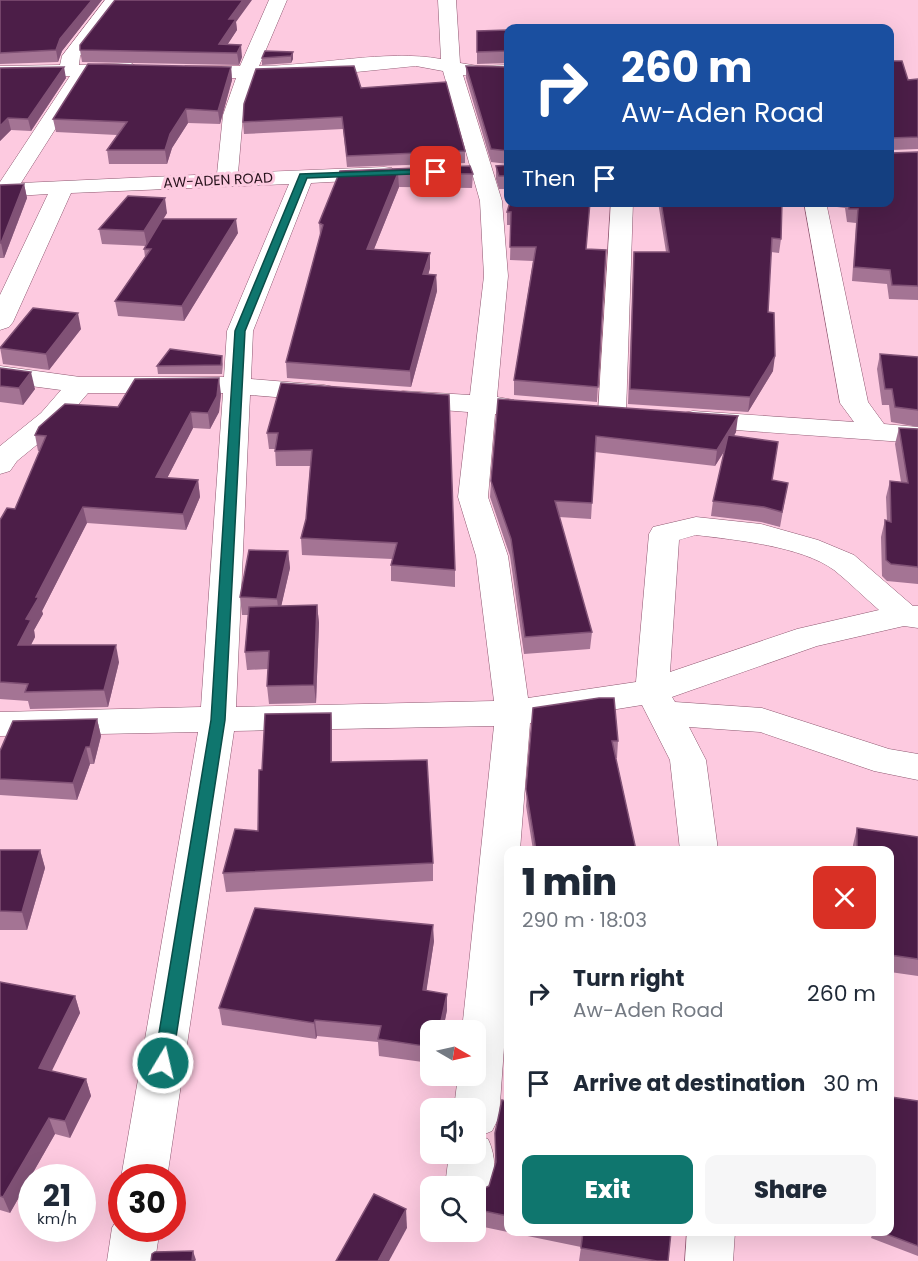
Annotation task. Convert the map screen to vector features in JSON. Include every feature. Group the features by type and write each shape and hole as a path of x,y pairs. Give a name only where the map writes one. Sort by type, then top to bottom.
{"street":[{"path":"76,70 71,56 114,0"},
{"path":"227,179 233,115 247,72 278,0"},
{"path":"447,0 451,65 478,170 491,201 496,276 473,497 492,556 513,713 478,1098"},
{"path":"166,71 325,70 416,60 478,72 504,71"},
{"path":"3,190 76,70"},
{"path":"0,72 146,70"},
{"name":"AW-ADEN ROAD","path":"3,190 409,172"},
{"path":"146,1164 218,720 240,331 303,176"},
{"path":"0,322 63,186"},
{"path":"612,413 622,207"},
{"path":"816,207 854,403 875,432"},
{"path":"0,374 80,385 194,383 530,408"},
{"path":"0,465 7,455 51,419 80,385"},
{"path":"669,417 918,435"},
{"path":"699,846 688,760 657,702 664,534 696,526 761,533 807,547 843,562 911,616"},
{"path":"657,702 809,637 911,616"},
{"path":"0,724 513,713 657,702 762,720 886,762 918,767"},
{"path":"709,1261 711,1236"},
{"path":"131,1261 134,1242"}],"building":[{"path":"0,0 92,0 60,39 56,50 0,53"},
{"path":"115,0 243,0 229,19 236,19 219,44 241,45 237,53 80,50 80,45"},
{"path":"504,30 504,51 477,52 477,31"},
{"path":"265,51 293,52 291,56 262,58"},
{"path":"894,61 902,61 908,80 918,79 918,137 894,138"},
{"path":"88,64 231,67 218,111 186,109 170,134 165,150 107,150 127,122 53,119"},
{"path":"354,66 361,88 446,82 465,151 347,156 342,117 243,122 244,104 256,69"},
{"path":"466,66 504,67 504,151 491,149"},
{"path":"64,67 28,119 8,118 0,126 0,68"},
{"path":"918,152 918,286 892,285 890,270 854,267 858,209 849,209 849,207 894,207 894,153"},
{"path":"504,165 504,176 499,176 496,166"},
{"path":"470,166 473,174 398,173 367,249 430,253 423,274 436,275 410,371 286,362 323,225 319,223 340,171"},
{"path":"24,184 1,243 0,243 0,185"},
{"path":"128,196 165,198 144,231 99,229"},
{"path":"508,207 590,207 586,249 606,250 598,387 514,380 536,247 510,247 511,212 507,212"},
{"path":"662,207 782,207 781,239 772,238 768,312 774,313 775,356 750,397 630,389 634,252 669,252"},
{"path":"162,219 236,219 182,306 115,301 151,249 144,249"},
{"path":"33,308 78,313 46,354 0,348"},
{"path":"170,349 222,356 221,365 157,366"},
{"path":"880,354 918,357 918,410 895,407 892,389 885,389"},
{"path":"0,368 31,372 19,388 0,386"},
{"path":"219,378 217,396 208,413 191,412 156,477 198,480 183,514 83,507 26,619 31,620 18,645 116,645 104,690 25,692 28,684 0,682 0,520 7,508 15,509 46,436 35,435 39,427 65,404 118,407 135,379"},
{"path":"281,383 449,395 455,570 391,565 397,543 301,538 306,519 312,450 275,451 278,433 267,433"},
{"path":"498,399 738,416 717,450 596,436 592,503 555,501 592,632 525,637 511,539 491,481"},
{"path":"899,428 918,429 918,567 891,564 886,560 885,520 891,522 890,481 908,483"},
{"path":"728,435 778,442 772,480 788,483 782,512 764,507 713,501"},
{"path":"249,550 288,551 277,599 240,597"},
{"path":"317,605 314,685 267,686 269,651 245,652 249,607"},
{"path":"599,698 614,698 618,741 612,741 635,846 535,846 526,789 533,708"},
{"path":"331,713 331,762 427,760 433,863 223,873 235,829 258,831 259,770 262,770 265,714"},
{"path":"97,719 90,747 86,747 73,783 0,779 0,751 13,721"},
{"path":"857,828 918,837 918,959 894,956 894,846 857,846"},
{"path":"0,850 40,850 22,912 0,911"},
{"path":"255,908 433,925 423,990 447,994 441,1020 420,1020 420,1045 378,1039 381,1026 315,1020 314,1023 219,1008"},
{"path":"0,982 75,996 39,1068 86,1079 65,1121 49,1118 22,1164 18,1164 18,1171 3,1197 0,1196"},
{"path":"894,1097 918,1101 918,1246 892,1236 894,1236"},
{"path":"502,1100 504,1101 504,1215 486,1211 486,1188 489,1186 496,1162 495,1133"},
{"path":"374,1194 406,1209 378,1261 336,1261"},
{"path":"582,1236 671,1236 668,1261 581,1248"},
{"path":"193,1251 192,1261 151,1261 152,1254 155,1252"}],"route":[{"path":"163,1063 218,720 240,331 303,176 436,172"}]}
